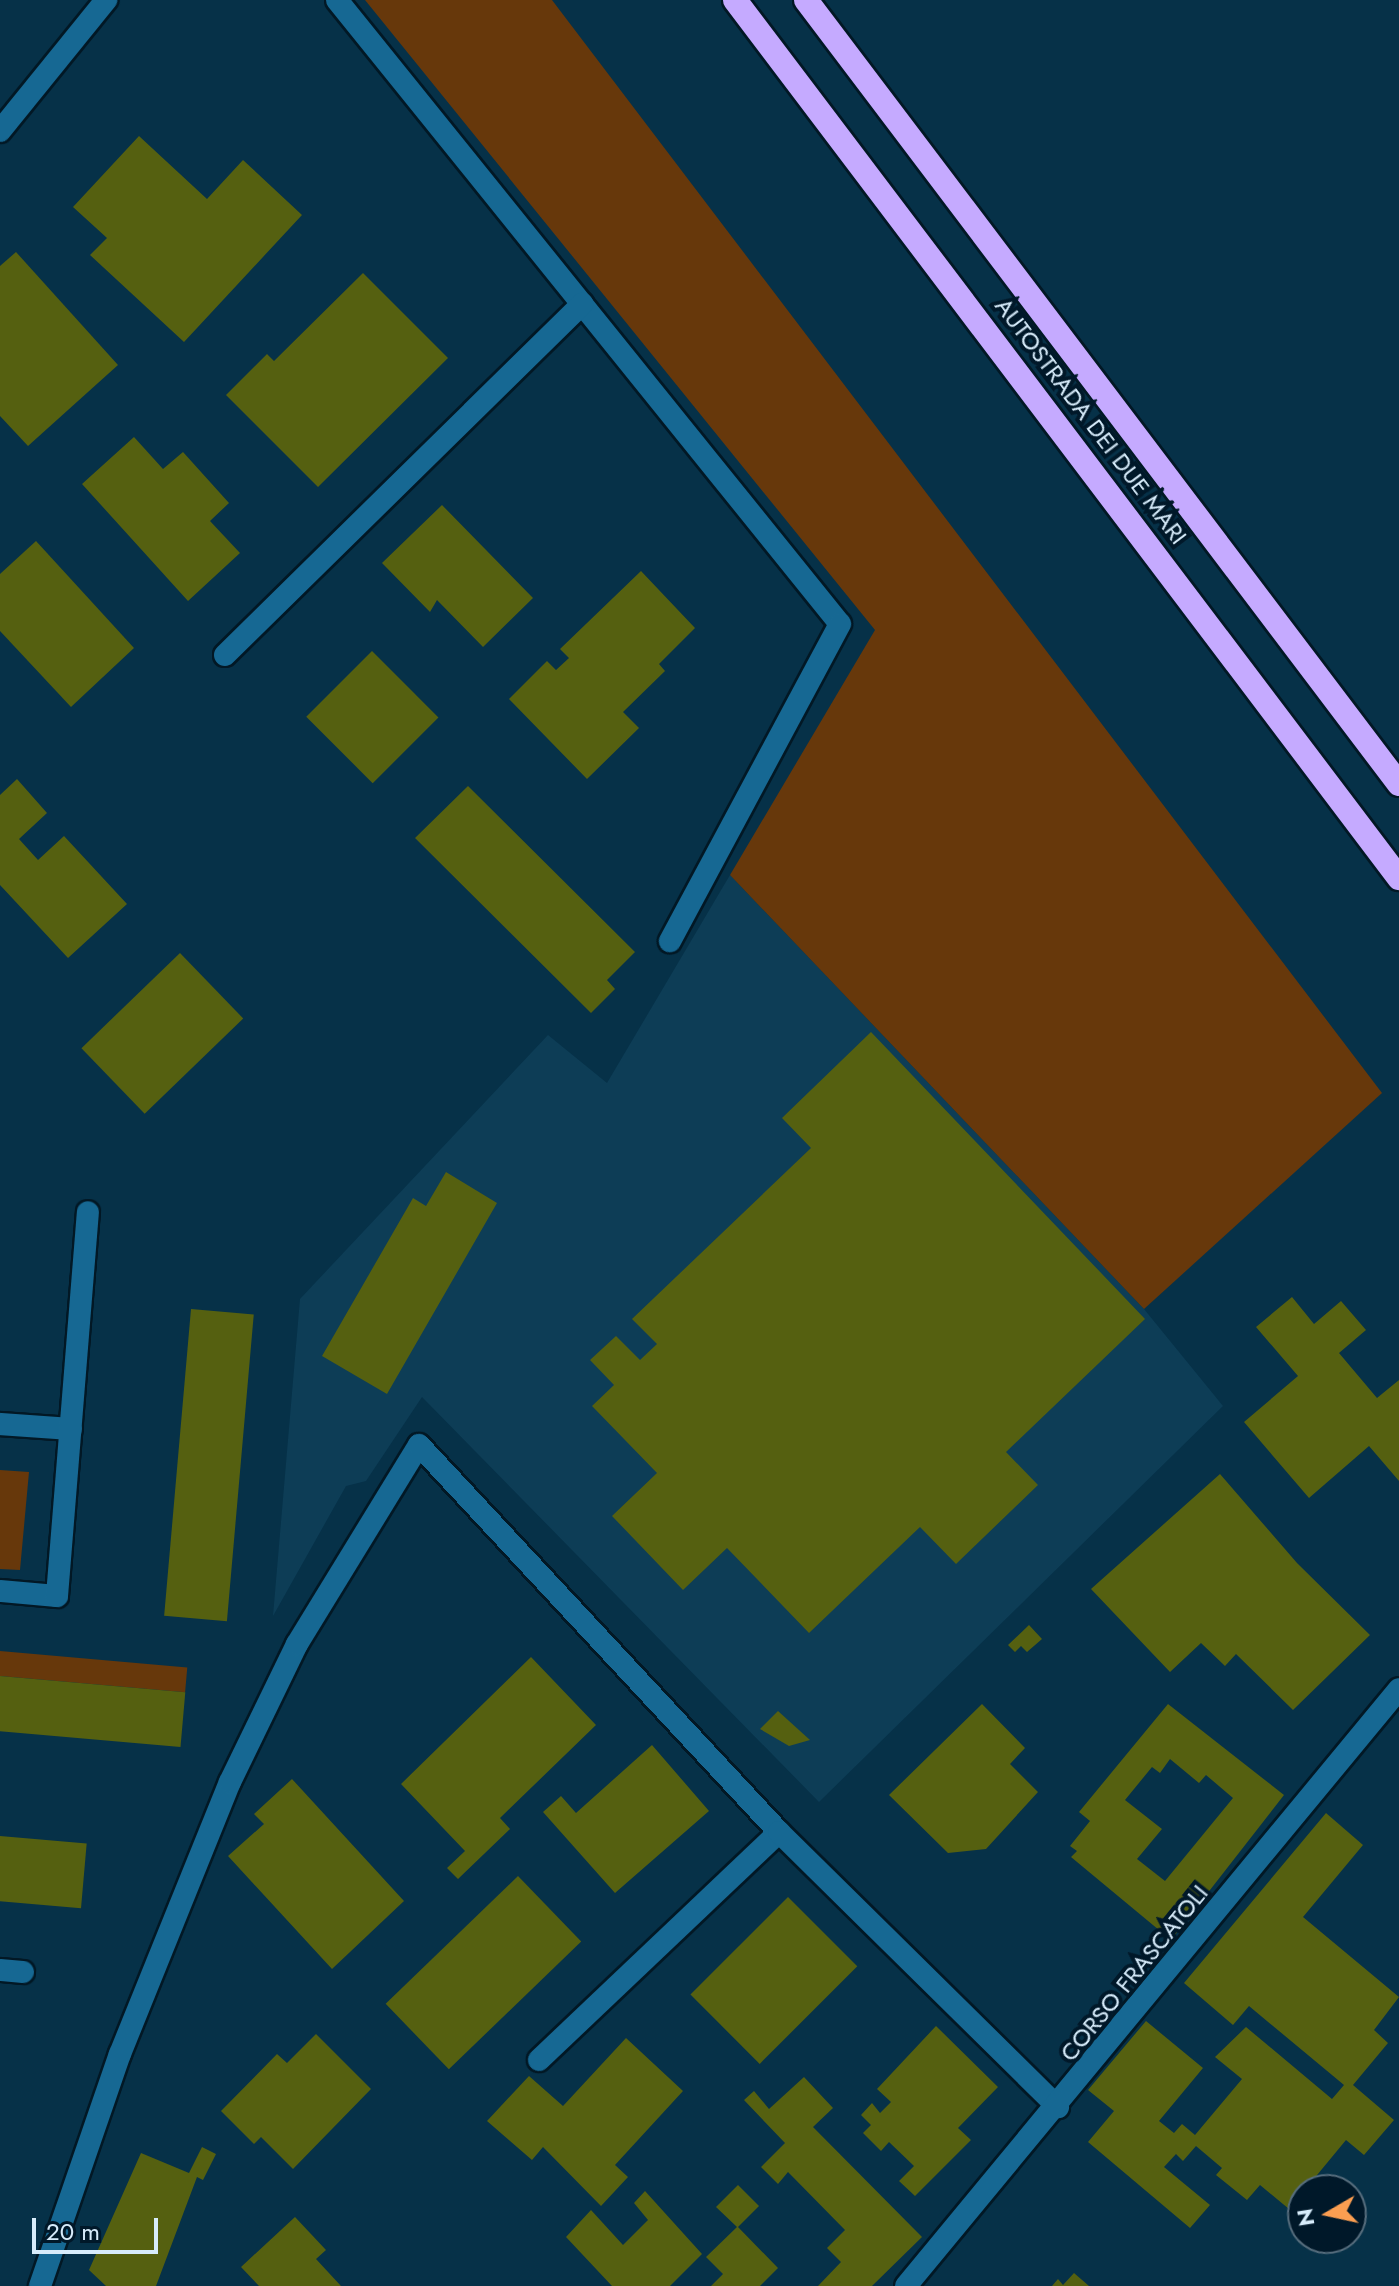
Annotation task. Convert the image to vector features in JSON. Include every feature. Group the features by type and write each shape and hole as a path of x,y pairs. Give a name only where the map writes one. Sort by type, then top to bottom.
{"highway":[{"name":"AUTOSTRADA DEI DUE MARI","path":"735,0 1019,370 1399,878"},
{"name":"AUTOSTRADA DEI DUE MARI","path":"806,0 1050,317 1399,784"}],"street":[{"path":"0,131 106,0"},
{"path":"337,0 840,624 670,941"},
{"path":"225,655 582,304"},
{"path":"0,1591 57,1596 88,1212"},
{"path":"0,1424 71,1429"},
{"path":"40,2286 120,2054 230,1782 297,1644 419,1445 779,1832 1058,2107"},
{"name":"CORSO FRASCATOLI","path":"906,2286 1058,2107 1399,1689"},
{"path":"539,2060 779,1832"},
{"path":"0,1970 23,1972"}],"shaded area":[{"path":"365,0 552,0 1382,1093 1144,1309 730,875 875,630"},
{"path":"730,875 1144,1309 1223,1406 819,1802 422,1397 366,1481 346,1486 273,1616 300,1299 548,1035 607,1083"},
{"path":"0,1470 29,1472 20,1570 0,1569"},
{"path":"0,1651 187,1667 185,1692 0,1676"}],"building":[{"path":"139,136 207,199 243,160 302,215 184,342 90,255 107,238 73,207"},
{"path":"16,252 118,365 28,446 0,416 0,266"},
{"path":"363,273 448,358 318,487 226,395 267,354 274,361"},
{"path":"134,437 163,469 183,452 229,503 210,521 240,553 188,601 82,484"},
{"path":"442,505 533,598 483,647 437,600 430,612 382,563"},
{"path":"36,541 134,648 71,707 0,631 0,574"},
{"path":"641,571 695,628 659,664 665,671 623,712 639,728 587,779 509,699 547,661 556,670 569,658 560,649"},
{"path":"372,651 438,717 373,783 306,717"},
{"path":"17,779 47,813 19,839 38,860 64,836 127,904 68,958 0,885 0,795"},
{"path":"468,786 635,952 607,980 615,989 591,1013 415,838"},
{"path":"180,953 243,1018 145,1114 81,1048"},
{"path":"871,1032 1145,1319 1006,1452 1038,1485 956,1564 920,1527 809,1633 727,1548 683,1590 612,1516 657,1473 592,1406 614,1385 590,1360 616,1336 640,1360 657,1344 632,1319 811,1148 782,1118"},
{"path":"446,1172 497,1203 387,1394 322,1356 413,1198 426,1206"},
{"path":"1292,1297 1314,1324 1341,1301 1366,1330 1339,1353 1377,1398 1399,1380 1399,1481 1369,1446 1309,1498 1244,1422 1298,1376 1256,1327"},
{"path":"191,1309 254,1314 227,1621 164,1616"},
{"path":"1220,1474 1297,1563 1370,1635 1293,1710 1236,1654 1225,1666 1201,1643 1170,1672 1091,1589"},
{"path":"1029,1625 1042,1639 1027,1652 1021,1646 1015,1652 1008,1645"},
{"path":"531,1657 596,1725 500,1818 510,1829 458,1879 447,1868 465,1851 401,1784"},
{"path":"0,1676 185,1692 180,1747 0,1731"},
{"path":"982,1704 1025,1748 1010,1764 1038,1792 986,1849 948,1853 889,1795"},
{"path":"1168,1704 1284,1795 1171,1940 1071,1857 1077,1851 1070,1846 1090,1821 1079,1812","holes":["1170,1759 1199,1783 1206,1775 1233,1798 1165,1881 1137,1859 1162,1829 1125,1800 1152,1767 1160,1773"]},
{"path":"778,1711 810,1740 789,1746 760,1729"},
{"path":"652,1745 709,1811 615,1893 543,1812 561,1796 576,1813"},
{"path":"292,1779 404,1901 332,1969 228,1856 264,1824 254,1814"},
{"path":"1326,1813 1363,1845 1303,1917 1399,1997 1374,2030 1388,2043 1353,2085 1394,2120 1364,2155 1346,2140 1318,2174 1287,2174 1287,2207 1260,2185 1247,2200 1216,2175 1222,2168 1196,2146 1183,2161 1176,2154 1164,2167 1210,2205 1190,2228 1088,2142 1114,2111 1088,2090 1146,2021 1203,2068 1159,2121 1174,2133 1182,2124 1195,2135 1242,2079 1215,2057 1246,2027 1332,2099 1344,2085 1249,2006 1233,2025 1184,1983"},
{"path":"0,1836 87,1844 81,1908 0,1901"},
{"path":"518,1876 581,1941 449,2069 386,2004"},
{"path":"788,1897 857,1966 760,2064 690,1995"},
{"path":"936,2026 998,2087 958,2128 971,2140 915,2196 899,2181 914,2166 889,2142 881,2151 863,2133 871,2125 861,2115 872,2103 880,2113 891,2102 877,2089"},
{"path":"316,2034 371,2089 293,2169 261,2137 254,2144 221,2111 277,2054 287,2063"},
{"path":"626,2038 683,2091 615,2165 628,2177 601,2206 543,2147 532,2160 487,2121 529,2076 563,2106"},
{"path":"804,2077 833,2108 813,2127 922,2237 872,2286 818,2286 841,2262 827,2248 845,2230 788,2172 778,2184 761,2167 785,2143 744,2100 754,2091 769,2109"},
{"path":"202,2147 216,2154 203,2180 197,2177 156,2286 106,2286 89,2270 141,2153 189,2173"},
{"path":"738,2185 759,2206 738,2227 778,2268 760,2286 711,2286 723,2274 706,2257 737,2227 716,2207"},
{"path":"645,2191 702,2254 670,2286 612,2286 566,2237 591,2210 623,2245 648,2220 634,2203"},
{"path":"295,2217 326,2250 316,2259 341,2286 259,2286 241,2267"},
{"path":"1074,2273 1089,2286 1052,2286 1058,2279 1063,2285"}]}
